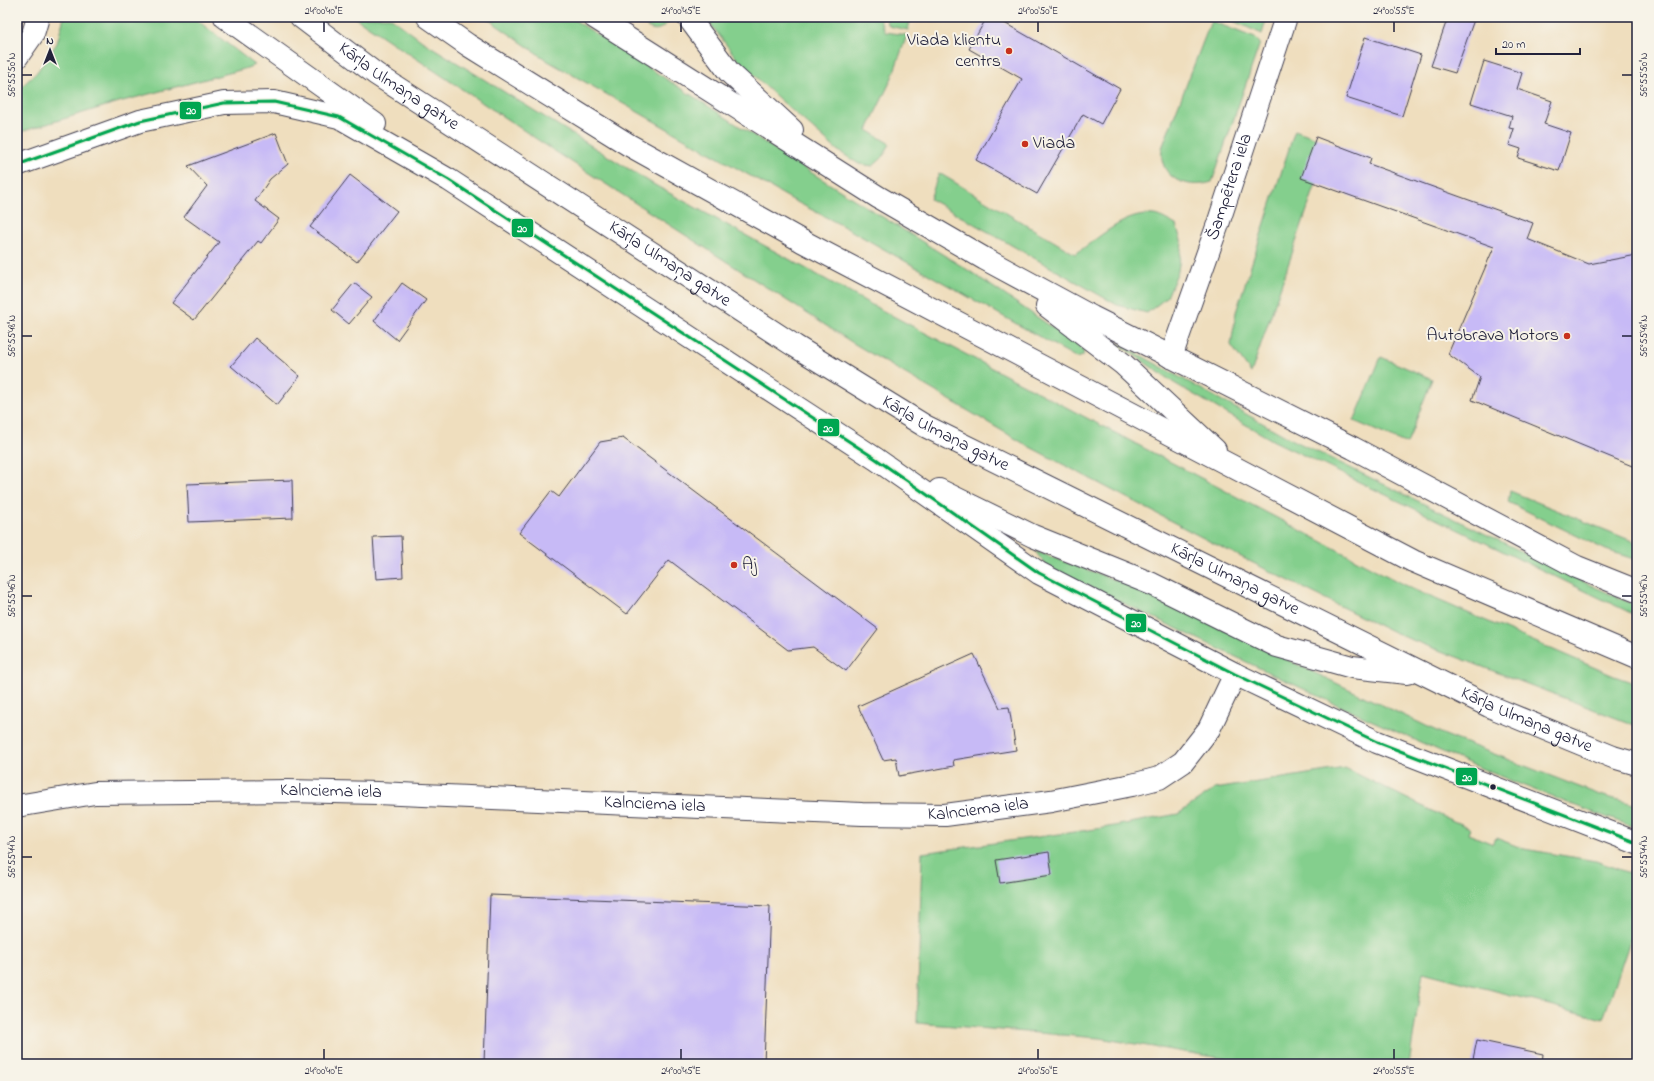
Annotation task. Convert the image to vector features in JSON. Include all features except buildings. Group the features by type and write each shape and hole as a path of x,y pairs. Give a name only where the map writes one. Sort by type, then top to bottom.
{"main road":[{"path":"17,57 33,34 38,17"},
{"path":"225,17 337,96 449,180"},
{"name":"Kārļa Ulmaņa gatve","path":"301,17 376,74 788,342 925,426 1422,675 1503,713 1613,757 1637,764"},
{"path":"428,17 468,45 629,145 802,241 1413,561 1637,657"},
{"path":"594,17 878,196 985,259 1092,317 1353,448 1577,568 1637,591"},
{"path":"688,17 730,72 833,167"},
{"name":"Šampētera iela","path":"1171,357 1218,224 1286,17"},
{"path":"17,165 140,121 224,103 274,102 340,117 449,180 876,460 1039,573 1235,674 1377,742 1637,843"},
{"path":"985,259 1122,364 1237,470"},
{"path":"876,460 1033,536 1152,584 1277,646 1352,668 1422,675"},
{"name":"Kalnciema iela","path":"17,806 95,793 288,791 393,794 862,814 945,815 1051,801 1132,785 1159,778 1183,762 1209,729 1235,674"}],"green space":[{"path":"64,17 193,17 255,65 119,102 17,133 17,91 37,72 57,43"},
{"path":"354,17 390,17 422,41 653,184 872,305 1410,588 1614,676 1637,684 1637,726 1394,633 1209,541 1028,446 853,343 553,150"},
{"path":"485,17 570,17 812,173 971,272 1084,349 1083,356 1077,358 841,225 791,199 548,61"},
{"path":"632,17 670,17 671,19 661,28 656,30"},
{"path":"705,17 879,17 885,32 907,35 891,80 867,130 890,144 882,158 873,166 859,164 837,150 738,60"},
{"path":"885,17 911,17 908,30 889,26"},
{"path":"1225,17 1267,17 1262,34"},
{"path":"1211,21 1255,38 1260,43 1212,182 1202,184 1184,183 1169,174 1164,167 1162,148"},
{"path":"1295,130 1330,143 1251,373 1231,345 1236,312"},
{"path":"939,173 1075,254 1112,228 1132,218 1143,215 1154,215 1176,225 1182,243 1178,271 1167,297 1147,313 1117,305 930,199"},
{"path":"1113,340 1291,439 1588,584 1637,606 1637,616 1274,441 1174,383"},
{"path":"1381,357 1432,379 1407,444 1354,421"},
{"path":"1510,491 1637,543 1637,560 1606,550 1508,502"},
{"path":"1035,551 1135,587 1445,735 1600,795 1637,805 1637,828 1561,800 1412,739 1047,567"},
{"path":"1345,768 1444,817 1470,828 1468,834 1493,844 1496,838 1524,849 1596,861 1637,876 1637,921 1603,1019 1423,972 1409,1064 1257,1064 1099,1038 917,1023 922,853 1103,828 1178,814 1215,789"}],"transit line":[{"name":"20","path":"17,165 140,121 224,103 274,102 339,117 449,180 876,459 1039,573 1235,674 1377,742 1637,843"}],"place":[{"name":"Viada klientu centrs","path":"1009,51"},
{"name":"Viada","path":"1025,144"},
{"name":"Autobrava Motors","path":"1567,336"},
{"name":"Aj","path":"734,565"}]}
